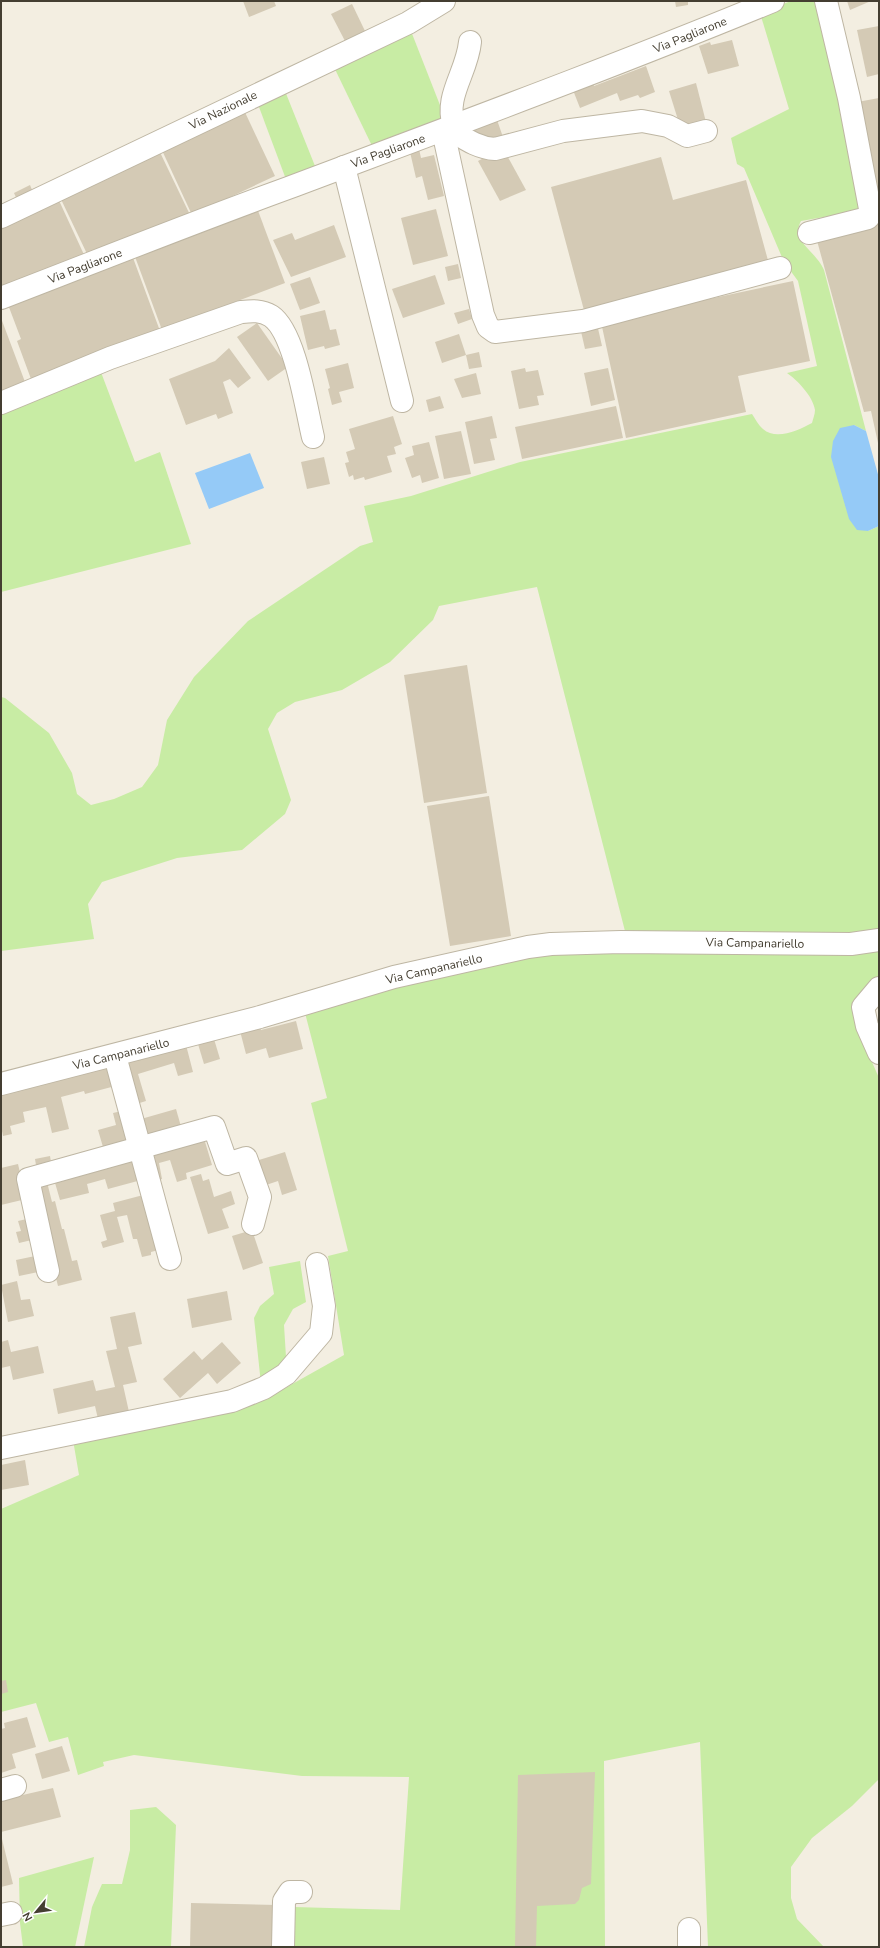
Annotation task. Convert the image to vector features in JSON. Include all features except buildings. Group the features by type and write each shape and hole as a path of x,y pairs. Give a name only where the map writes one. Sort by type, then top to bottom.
{"street":[{"name":"Via Nazionale","path":"1,217 408,24 444,1"},
{"name":"Via Pagliarone","path":"1,298 449,129 679,40 773,1"},
{"path":"809,233 868,218 871,214 849,98 826,1"},
{"path":"470,42 469,56 451,101 449,129 483,315 488,327 495,332 584,321 780,268"},
{"path":"449,129 473,144 485,149 495,149 563,131 642,121 668,126 687,136 706,131"},
{"path":"344,168 402,401"},
{"path":"1,403 110,358 241,312 258,311 271,317 281,328 292,348 313,437"},
{"name":"Via Campanariello","path":"1,1084 260,1017 394,977 528,947 551,944 621,942 851,944 879,940"},
{"path":"879,988 863,1007 867,1026 879,1053"},
{"path":"114,1056 141,1149 170,1259"},
{"path":"48,1271 28,1179 141,1149 214,1127 227,1164 246,1158 260,1197 253,1224"},
{"path":"1,1448 232,1401 264,1388 286,1374 321,1333 324,1306 317,1264"},
{"path":"283,1947 284,1901 290,1892 301,1892"}],"green space":[{"path":"791,1 820,1 864,210 801,221 798,232 802,242 819,261 824,270 866,431 854,425 868,531 879,526 879,933 859,935 626,935 537,587 439,606 433,620 390,662 342,690 295,702 277,713 268,729 291,800 285,814 242,850 177,858 102,882 88,904 94,939 1,951 1,697 5,698 49,733 72,773 77,794 91,805 114,799 142,787 158,765 167,720 194,677 248,621 360,546 373,542 364,506 411,496 520,462 752,414 763,429 774,434 788,433 801,429 812,423 815,410 811,399 800,384 787,373 817,366 798,281 784,262 744,168 737,164 731,138 789,109 760,13"},
{"path":"409,26 447,123 374,150 332,63"},
{"path":"283,86 317,171 287,182 256,99"},
{"path":"99,367 135,462 160,452 191,544 1,592 1,408"},
{"path":"879,949 879,977 868,987 858,1030 879,1078 879,1779 852,1806 812,1838 791,1867 791,1898 797,1919 824,1947 708,1947 700,1742 604,1761 605,1947 293,1947 294,1907 400,1910 409,1777 302,1776 134,1755 103,1762 104,1766 78,1775 68,1737 49,1742 36,1703 1,1712 1,1509 79,1475 73,1440 262,1401 344,1355 328,1256 348,1251 311,1103 327,1098 304,1009 525,953"},
{"path":"300,1261 306,1302 293,1309 284,1325 286,1357 272,1375 261,1384 254,1318 260,1306 274,1294 269,1267"},
{"path":"156,1807 176,1825 171,1947 84,1947 92,1907 102,1884 122,1884 130,1850 130,1810"},
{"path":"94,1857 75,1947 23,1947 20,1923 19,1878"}],"water":[{"path":"854,425 866,431 879,478 879,526 868,531 857,530 849,519 831,457 833,441 840,428"},
{"path":"250,453 264,488 209,509 195,473"}]}
